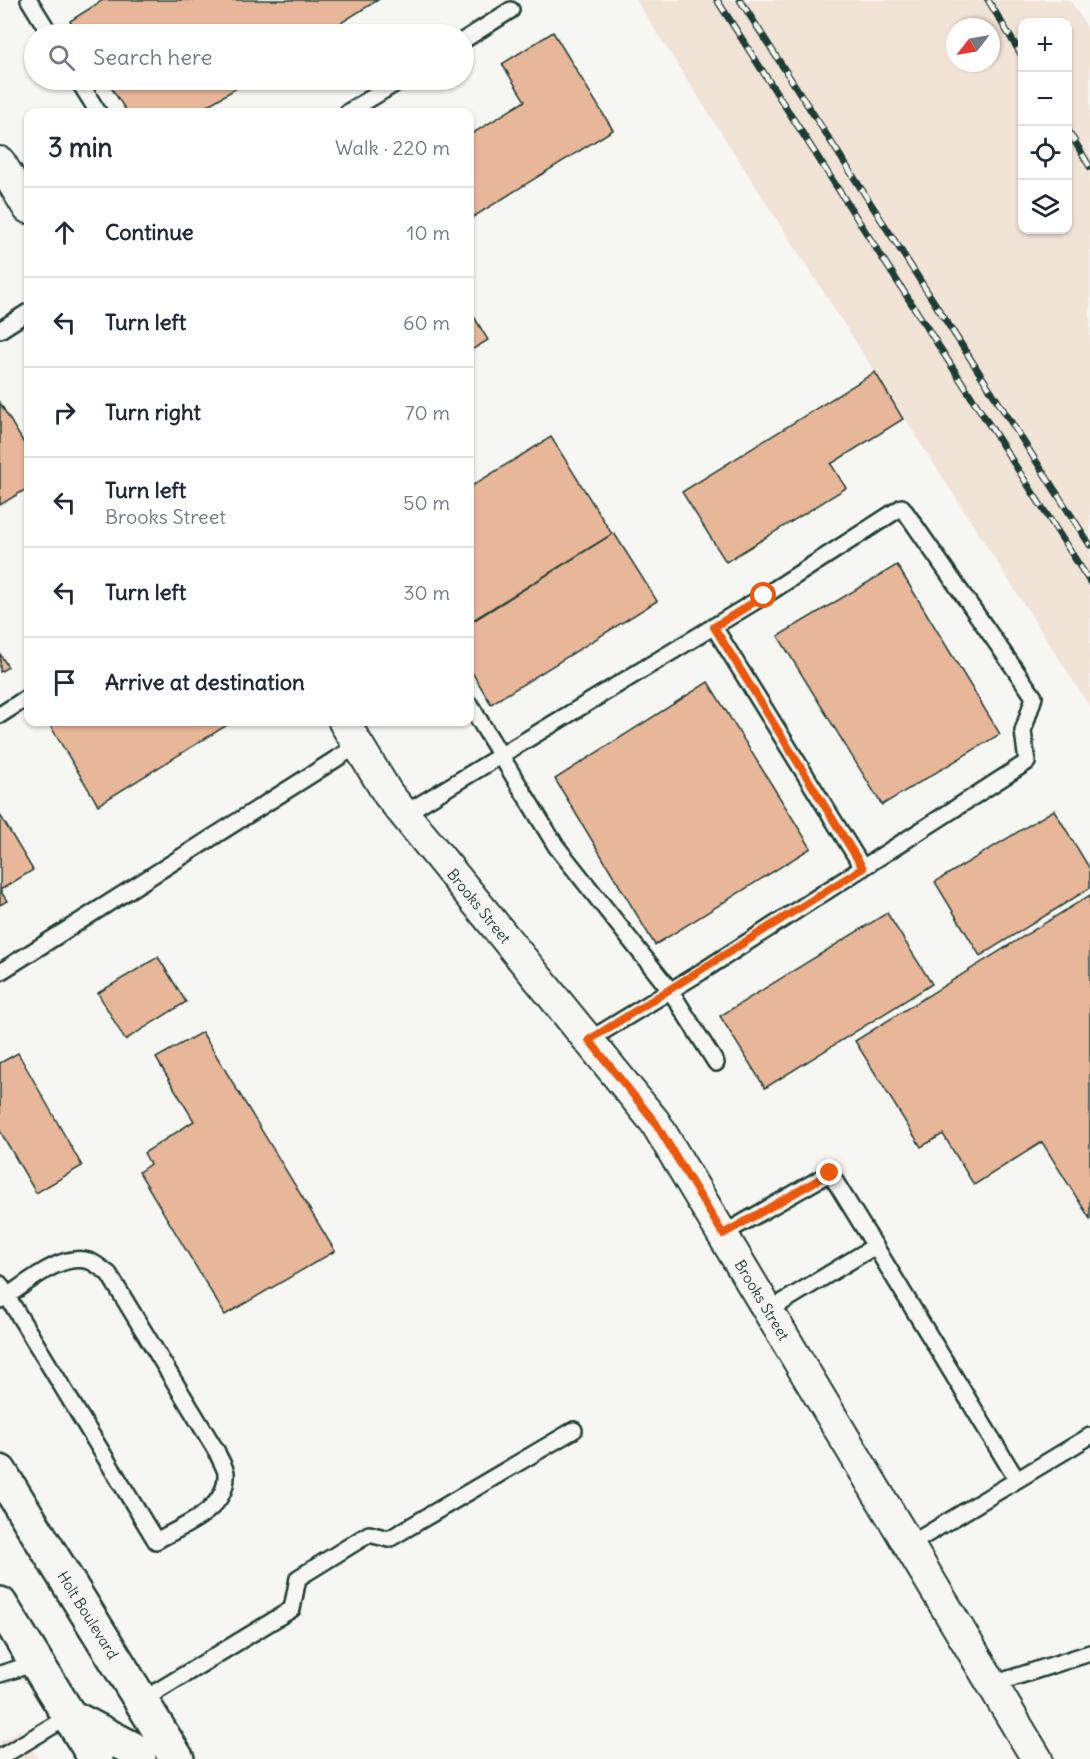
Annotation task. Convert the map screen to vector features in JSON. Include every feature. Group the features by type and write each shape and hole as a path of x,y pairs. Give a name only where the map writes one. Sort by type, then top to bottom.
{"main road":[{"name":"Holt Boulevard","path":"0,1472 177,1759"},
{"path":"0,1604 96,1759"},
{"path":"69,1716 133,1749 139,1759"}],"street":[{"path":"0,162 24,201"},
{"name":"Brooks Street","path":"351,733 388,795 655,1122 1037,1759"}],"lane":[{"path":"30,0 44,24"},
{"path":"474,34 511,10"},
{"path":"84,90 96,108"},
{"path":"355,108 384,90"},
{"path":"0,330 24,315"},
{"path":"405,814 714,627 902,507 1034,697 1023,731 1027,762 589,1040"},
{"path":"714,627 863,868"},
{"path":"0,715 24,700"},
{"path":"474,712 556,846 670,990 716,1063"},
{"path":"0,972 351,733"},
{"path":"723,1234 830,1173 1017,1480"},
{"path":"768,1311 875,1246"},
{"path":"71,1258 91,1261 109,1274 217,1452 226,1472 222,1490 212,1509 156,1541 2,1293 71,1258"},
{"path":"141,1701 292,1609 298,1578 369,1534 389,1539 574,1430"},
{"path":"909,1545 1090,1436"},
{"path":"993,1684 1090,1653"},
{"path":"0,1674 36,1663"},
{"path":"1,1758 69,1716"}],"shaded area":[{"path":"636,0 1070,0 1090,32 1090,707"},
{"path":"20,1730 38,1759 0,1759 0,1742"}],"building":[{"path":"103,0 378,0 339,24 72,24 70,21"},
{"path":"553,32 613,130 474,217 474,133 525,101 502,64"},
{"path":"113,90 233,90 204,108 124,108"},
{"path":"474,317 488,340 474,349"},
{"path":"875,372 903,419 831,464 846,488 726,562 682,492"},
{"path":"0,403 24,443 24,490 0,505"},
{"path":"551,437 612,534 474,620 474,485"},
{"path":"614,533 657,601 491,704 474,676 474,620"},
{"path":"897,565 1000,734 882,805 778,636"},
{"path":"0,654 8,667 0,672"},
{"path":"708,682 811,848 655,945 555,779"},
{"path":"50,726 226,726 98,805"},
{"path":"1054,810 1090,869 1090,888 980,956 935,882"},
{"path":"0,815 33,870 0,890"},
{"path":"0,890 7,901 0,905"},
{"path":"1090,895 1090,1219 1042,1142 974,1185 943,1134 921,1147 855,1041"},
{"path":"887,913 932,984 765,1088 720,1016"},
{"path":"158,957 186,1002 125,1040 98,993"},
{"path":"202,1032 335,1251 225,1315 139,1172 150,1164 144,1153 194,1121 156,1058"},
{"path":"18,1053 82,1166 36,1193 0,1131 0,1063"}],"railway":[{"path":"717,0 1090,582"},
{"path":"740,0 1090,545"},
{"path":"988,0 1018,49"},
{"path":"1072,137 1090,167"}],"route":[{"path":"764,596 714,627 863,868 589,1040 655,1122 723,1234 830,1173"}]}
